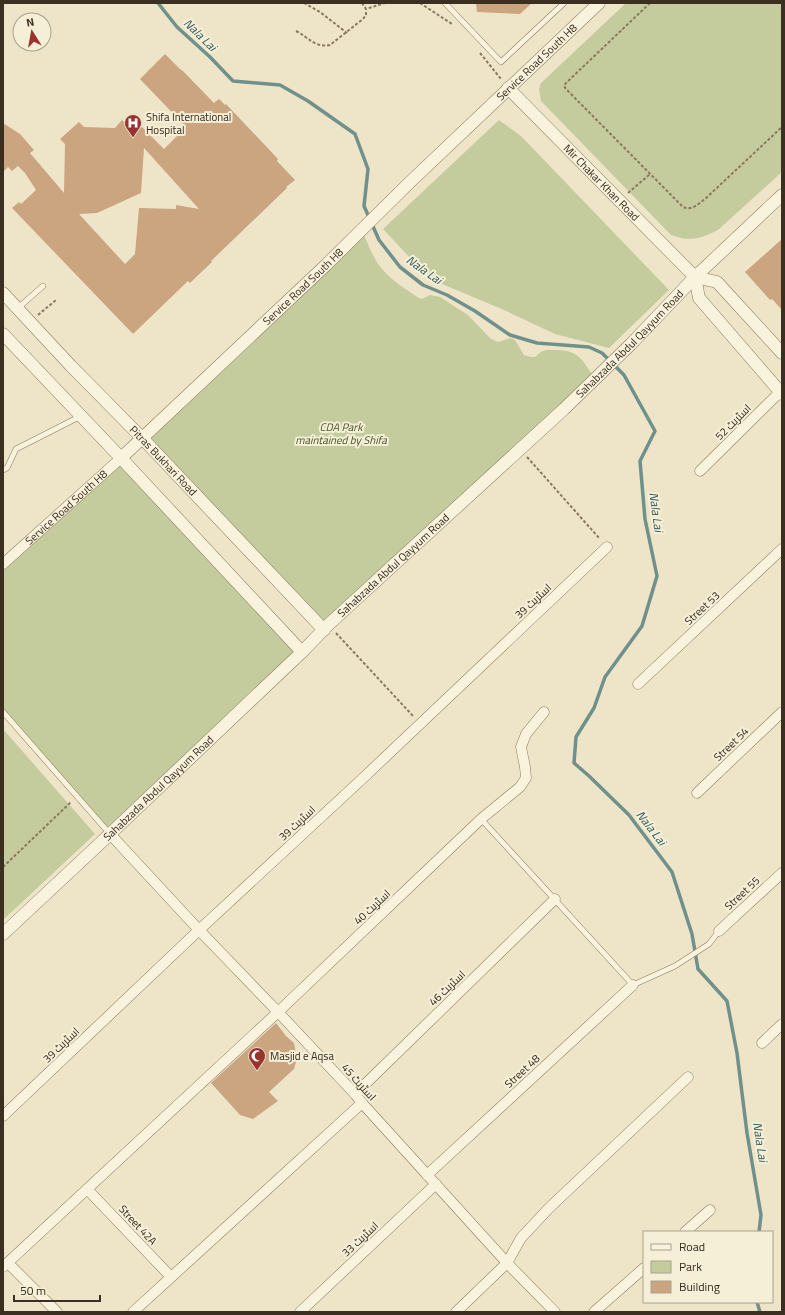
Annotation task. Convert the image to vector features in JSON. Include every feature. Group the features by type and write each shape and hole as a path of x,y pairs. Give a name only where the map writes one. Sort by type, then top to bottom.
{"street":[{"name":"Service Road South H8","path":"3,564 143,438 326,265 409,183 598,3"},
{"name":"Mir Chakar Khan Road","path":"508,88 695,277"},
{"name":"Sahabzada Abdul Qayyum Road","path":"3,934 302,652 326,627 564,409 631,344 695,277 782,195"},
{"path":"781,392 699,298 695,277 718,282 782,353"},
{"name":"Pitras Bukhari Road","path":"3,293 71,366 326,627"},
{"path":"3,334 302,652"},
{"name":"اسٹریٹ 52","path":"700,471 781,392"},
{"name":"اسٹریٹ 39","path":"3,1116 607,547"},
{"name":"Street 53","path":"638,684 782,549"},
{"name":"اسٹریٹ 40","path":"6,1265 278,1012 481,819 520,787 526,778 520,747 526,734 544,712"},
{"name":"Street 54","path":"697,793 782,712"},
{"name":"اسٹریٹ 45","path":"110,834 355,1094 507,1263 555,1312"},
{"name":"Street 55","path":"719,931 782,873"},
{"name":"اسٹریٹ 46","path":"355,1094 555,899"},
{"name":"Street 48","path":"427,1175 633,986"},
{"path":"762,1043 782,1024"},
{"path":"456,1312 507,1263 521,1238 549,1208 688,1078"},
{"path":"133,1312 362,1103"},
{"name":"اسٹریٹ 33","path":"300,1312 436,1184"},
{"name":"Street 42A","path":"88,1189 172,1277"},
{"path":"686,1231 710,1210"},
{"path":"6,1265 56,1312"},
{"path":"594,1312 643,1269"}],"lane":[{"path":"445,3 501,62 564,3"},
{"path":"17,308 43,286"},
{"path":"3,470 7,468 16,449 81,416"},
{"path":"3,712 110,834"},
{"path":"481,819 633,986 675,966 709,944 719,931"}],"path":[{"path":"304,3 320,12 347,33"},
{"path":"296,31 318,45 330,45 363,19 366,15 366,9 362,3"},
{"path":"366,9 385,3"},
{"path":"420,3 453,25"},
{"path":"650,3 564,86 683,207 689,209 705,199 782,127"},
{"path":"478,51 508,88"},
{"path":"620,200 650,174"},
{"path":"30,322 56,300"},
{"path":"520,448 607,547"},
{"path":"326,627 420,724"},
{"path":"3,867 77,796"}],"green space":[{"path":"626,3 782,3 782,172 718,230 706,236 689,239 671,235 541,101 539,89 541,83"},
{"path":"499,120 521,136 669,290 609,348 555,334 504,310 430,279 383,229"},
{"name":"CDA Park maintained by Shifa","path":"362,230 373,256 382,269 397,283 419,298 422,299 430,295 440,297 468,315 491,339 498,342 510,338 515,340 524,355 534,357 546,350 563,350 575,354 580,357 595,379 324,630 143,439"},
{"path":"121,458 302,652 110,834 3,712 3,564"},
{"path":"3,729 95,834 3,920"}],"building":[{"path":"476,3 532,3 520,14 477,12"},
{"name":"Shifa International Hospital","path":"165,54 214,103 219,99 225,105 226,104 278,159 277,161 295,180 286,187 287,188 190,283 188,281 133,334 12,208 19,202 21,204 36,190 25,173 18,166 12,171 8,167 3,172 3,123 20,134 34,150 30,153 64,193 65,144 60,139 79,122 84,127 115,128 122,120 126,124 130,123 137,129 142,127 164,149 186,127 140,79","holes":["144,148 199,209 176,205 176,209 139,208 135,254 125,264 79,214 97,213 141,193"]},
{"path":"782,239 782,310 772,299 770,300 745,272"},
{"name":"Masjid e Aqsa","path":"276,1023 286,1036 294,1043 297,1058 294,1069 269,1092 278,1101 253,1119 240,1115 211,1083"}],"waterway":[{"name":"Nala Lai","path":"158,3 177,27 210,57 233,81 280,85 308,101 355,134 368,169 364,206 379,240 400,267 423,285 447,295 475,311 510,335 537,343 589,347 602,353 624,375 655,431 640,461 645,519 657,576 642,626 605,677 594,708 576,737 574,763 629,815 672,872 692,934 698,969 727,1001 737,1053 747,1133 761,1215 759,1231"},
{"name":"Nala Lai","path":"757,1303 760,1312"}],"place":[{"name":"Shifa International Hospital","path":"133,138"},
{"name":"Masjid e Aqsa","path":"257,1071"}]}
